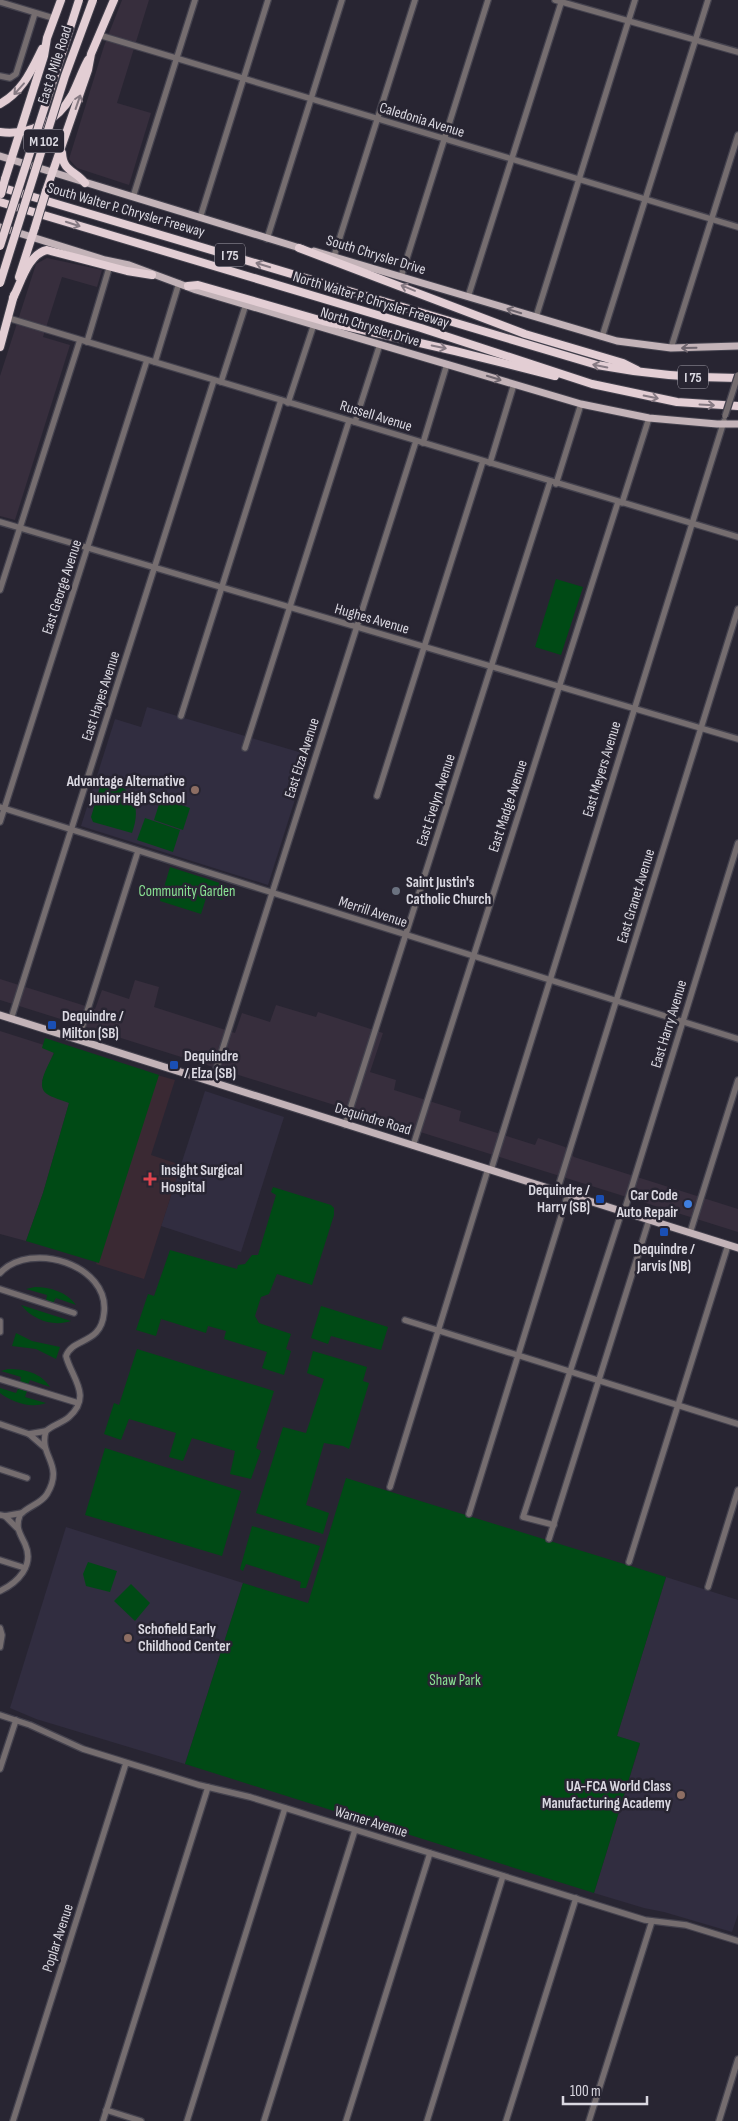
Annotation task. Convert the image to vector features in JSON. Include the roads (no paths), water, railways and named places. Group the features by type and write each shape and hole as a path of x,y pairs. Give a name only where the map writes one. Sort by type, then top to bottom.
{"highway":[{"path":"0,196 44,56 53,18 61,0"},
{"name":"East 8 Mile Road","path":"0,246 79,0"},
{"name":"East 8 Mile Road","path":"0,283 62,85 93,0"},
{"path":"0,132 32,130 44,124 61,111 72,96 114,0"},
{"path":"0,104 13,96 26,80 48,35"},
{"path":"0,347 39,213 92,54"},
{"path":"62,148 64,165 78,175 84,183"},
{"name":"South Walter P. Chrysler Freeway","path":"0,187 597,365 648,374 709,378 738,377"},
{"name":"North Walter P. Chrysler Freeway","path":"0,202 421,328 592,384 677,402 738,406"},
{"path":"299,248 525,334 623,363 648,374"},
{"path":"13,298 32,258 43,251 52,250 152,275"},
{"path":"188,286 198,285 323,321 592,384"}],"main road":[{"name":"South Chrysler Drive","path":"0,156 267,239 334,256 602,337 671,348 738,346"},
{"path":"0,227 32,236 108,263"},
{"name":"North Chrysler Drive","path":"152,275 581,404 648,418 738,424"},
{"name":"Dequindre Road","path":"0,1015 738,1248"}],"street":[{"path":"133,197 195,0"},
{"path":"200,218 268,0"},
{"path":"267,239 342,0"},
{"path":"334,256 415,0"},
{"path":"401,277 488,0"},
{"path":"536,317 635,0"},
{"path":"602,337 708,0"},
{"path":"468,297 512,160 559,1 738,52"},
{"path":"0,2 53,18"},
{"path":"0,76 10,78 16,74 35,13"},
{"name":"Caledonia Avenue","path":"99,36 738,227"},
{"path":"671,348 738,135"},
{"path":"87,342 108,263"},
{"path":"155,362 179,283"},
{"path":"221,382 246,304"},
{"name":"Russell Avenue","path":"8,318 738,537"},
{"path":"288,403 314,324"},
{"path":"0,590 80,340"},
{"path":"245,748 289,608 380,344"},
{"name":"East George Avenue","path":"0,822 2,808 147,360"},
{"name":"East Elza Avenue","path":"212,1082 357,628 447,364"},
{"name":"East Meyers Avenue","path":"390,1487 738,377"},
{"name":"East Hayes Avenue","path":"11,1019 214,380"},
{"path":"377,796 424,647 514,384"},
{"path":"181,716 281,400"},
{"name":"East Evelyn Avenue","path":"346,1125 491,667 581,404"},
{"name":"East Madge Avenue","path":"413,1146 559,687 648,418"},
{"name":"Hughes Avenue","path":"0,522 738,740"},
{"name":"East Granet Avenue","path":"557,1191 738,609"},
{"name":"Merrill Avenue","path":"2,808 738,1039"},
{"name":"East Harry Avenue","path":"554,1525 523,1517 623,1212 738,843"},
{"path":"78,1040 138,851"},
{"path":"690,1233 738,1080"},
{"path":"469,1514 568,1194"},
{"path":"550,1538 649,1220"},
{"path":"629,1562 728,1244"},
{"path":"0,1273 16,1261 29,1258 59,1260 80,1270 96,1285 105,1306 102,1323 98,1332 90,1339 72,1348 66,1356 80,1389 78,1403 71,1415 46,1431 29,1434"},
{"path":"0,1289 74,1313"},
{"path":"405,1320 738,1424"},
{"path":"0,1321 0,1332"},
{"path":"0,1379 78,1403"},
{"path":"0,1424 29,1434 44,1447"},
{"path":"17,1528 17,1523 22,1513 47,1495 54,1478 54,1469 44,1447 46,1431"},
{"path":"0,1469 27,1478"},
{"path":"708,1587 738,1490"},
{"path":"2,1515 22,1513"},
{"path":"0,1591 16,1582 25,1568 27,1549 17,1528 2,1515"},
{"path":"0,1560 25,1568"},
{"path":"0,1628 2,1635 0,1647"},
{"name":"Warner Avenue","path":"0,1715 83,1749 126,1763 208,1787 236,1793 652,1921 686,1925 738,1941"},
{"path":"0,1769 16,1720"},
{"name":"Poplar Avenue","path":"13,2121 126,1763"},
{"path":"103,2121 208,1787"},
{"path":"187,2121 285,1808"},
{"path":"264,2121 355,1830"},
{"path":"346,2121 430,1853"},
{"path":"427,2121 503,1876"},
{"path":"506,2121 576,1898"},
{"path":"589,2121 652,1921"},
{"path":"719,2121 738,2059"},
{"path":"106,2110 141,2121"}],"place":[{"name":"Advantage Alternative Junior High School","path":"195,790"},
{"name":"Saint Justin's Catholic Church","path":"396,891"},
{"name":"Dequindre / Milton (SB)","path":"52,1025"},
{"name":"Dequindre / Elza (SB)","path":"174,1065"},
{"name":"Insight Surgical Hospital","path":"150,1179"},
{"name":"Dequindre / Harry (SB)","path":"600,1199"},
{"name":"Car Code Auto Repair","path":"688,1204"},
{"name":"Dequindre / Jarvis (NB)","path":"664,1232"},
{"name":"Schofield Early Childhood Center","path":"128,1638"},
{"name":"UA-FCA World Class Manufacturing Academy","path":"681,1795"}],"park label":[{"name":"Community Garden","path":"187,891"},
{"name":"Shaw Park","path":"455,1680"}]}
